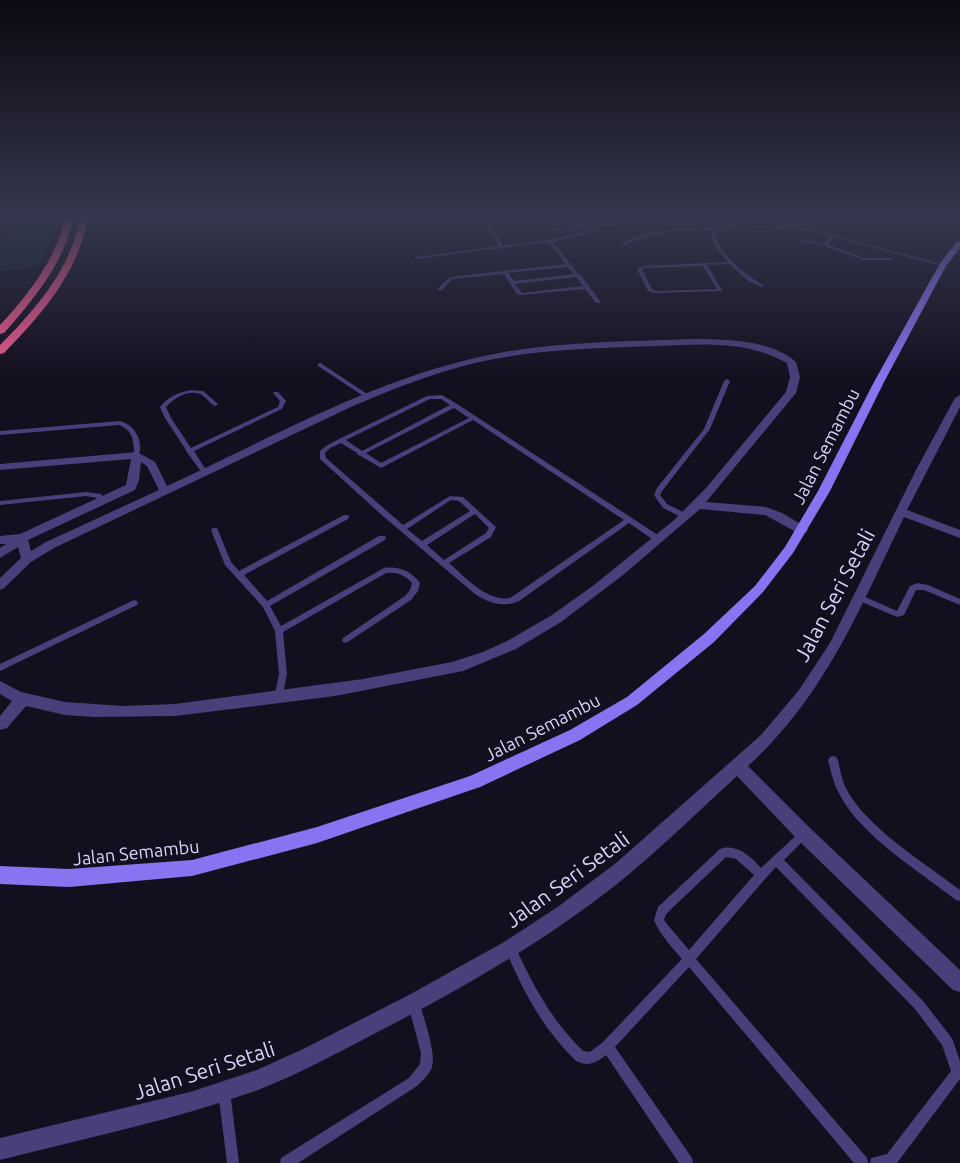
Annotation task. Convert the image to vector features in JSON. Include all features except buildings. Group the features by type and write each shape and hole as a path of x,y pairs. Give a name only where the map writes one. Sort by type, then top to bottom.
{"highway":[{"path":"0,331 29,298 49,270"},
{"path":"0,351 27,323 60,280 65,270"}],"main road":[{"name":"Jalan Semambu","path":"0,875 69,878 192,868 317,835 474,782 575,735 632,702 709,638 753,595 802,530 879,382 940,270"}],"street":[{"path":"0,585 27,559 50,545 367,396 451,367 541,349 612,344 722,342 780,354 791,362 795,377 791,393 698,504 602,585 554,620 513,645 463,665 373,684 278,698 156,712 75,710 23,699 6,693 0,688"},
{"name":"Jalan Seri Setali","path":"0,1149 152,1112 224,1091 312,1056 414,1003 510,948 565,912 622,869 738,766 791,712 804,694 835,646 922,468 960,398"},
{"path":"0,467 137,455 149,460 165,492"},
{"path":"0,554 22,538 131,487 134,480 137,455"},
{"path":"698,504 713,508 754,509 776,515 802,530"},
{"path":"902,512 960,534"},
{"path":"22,538 27,559"},
{"path":"0,540 22,538"},
{"path":"1,724 23,699"},
{"path":"738,766 804,834 960,983"}],"lane":[{"path":"440,289 451,278 521,270"},
{"path":"574,270 598,302"},
{"path":"639,270 650,290 654,292 720,290 708,270"},
{"path":"739,270 746,277 761,286"},
{"path":"505,272 519,293 522,294 587,287"},
{"path":"512,283 578,276"},
{"path":"320,365 367,396"},
{"path":"685,516 665,506 657,495 707,429 727,380"},
{"path":"205,473 189,451 163,406 170,400 193,392 203,394 215,404"},
{"path":"189,451 280,408 283,401 276,393"},
{"path":"628,521 510,602 489,599 403,528 323,459 321,455 324,449 429,397 442,397 658,539"},
{"path":"360,454 455,405"},
{"path":"341,440 378,466 384,466 473,418"},
{"path":"0,433 120,423 130,428 134,434 137,455"},
{"path":"0,503 86,494 99,496 104,501"},
{"path":"403,528 450,498 461,499 493,527 489,535 444,563"},
{"path":"423,544 475,511"},
{"path":"238,575 346,517"},
{"path":"215,530 228,563 266,605 279,631 283,674 278,698"},
{"path":"266,605 382,538"},
{"path":"279,631 384,571 392,569 411,576 416,583 414,591 408,598 346,640"},
{"path":"860,598 897,614 901,613 913,588 916,586 925,587 960,602"},
{"path":"0,668 134,604"},
{"path":"833,760 837,781 847,800 868,824 960,896"},
{"path":"510,948 524,980 568,1046 580,1057 592,1058 607,1046 689,959 761,875 804,834"},
{"path":"761,875 740,856 731,851 724,852 662,911 659,920 663,928 862,1163"},
{"path":"777,861 919,1005 947,1041 959,1073 892,1161 876,1163"},
{"path":"286,1163 413,1082 426,1066 427,1053 414,1003"},
{"path":"607,1046 687,1163"},
{"path":"224,1091 233,1163"}]}
